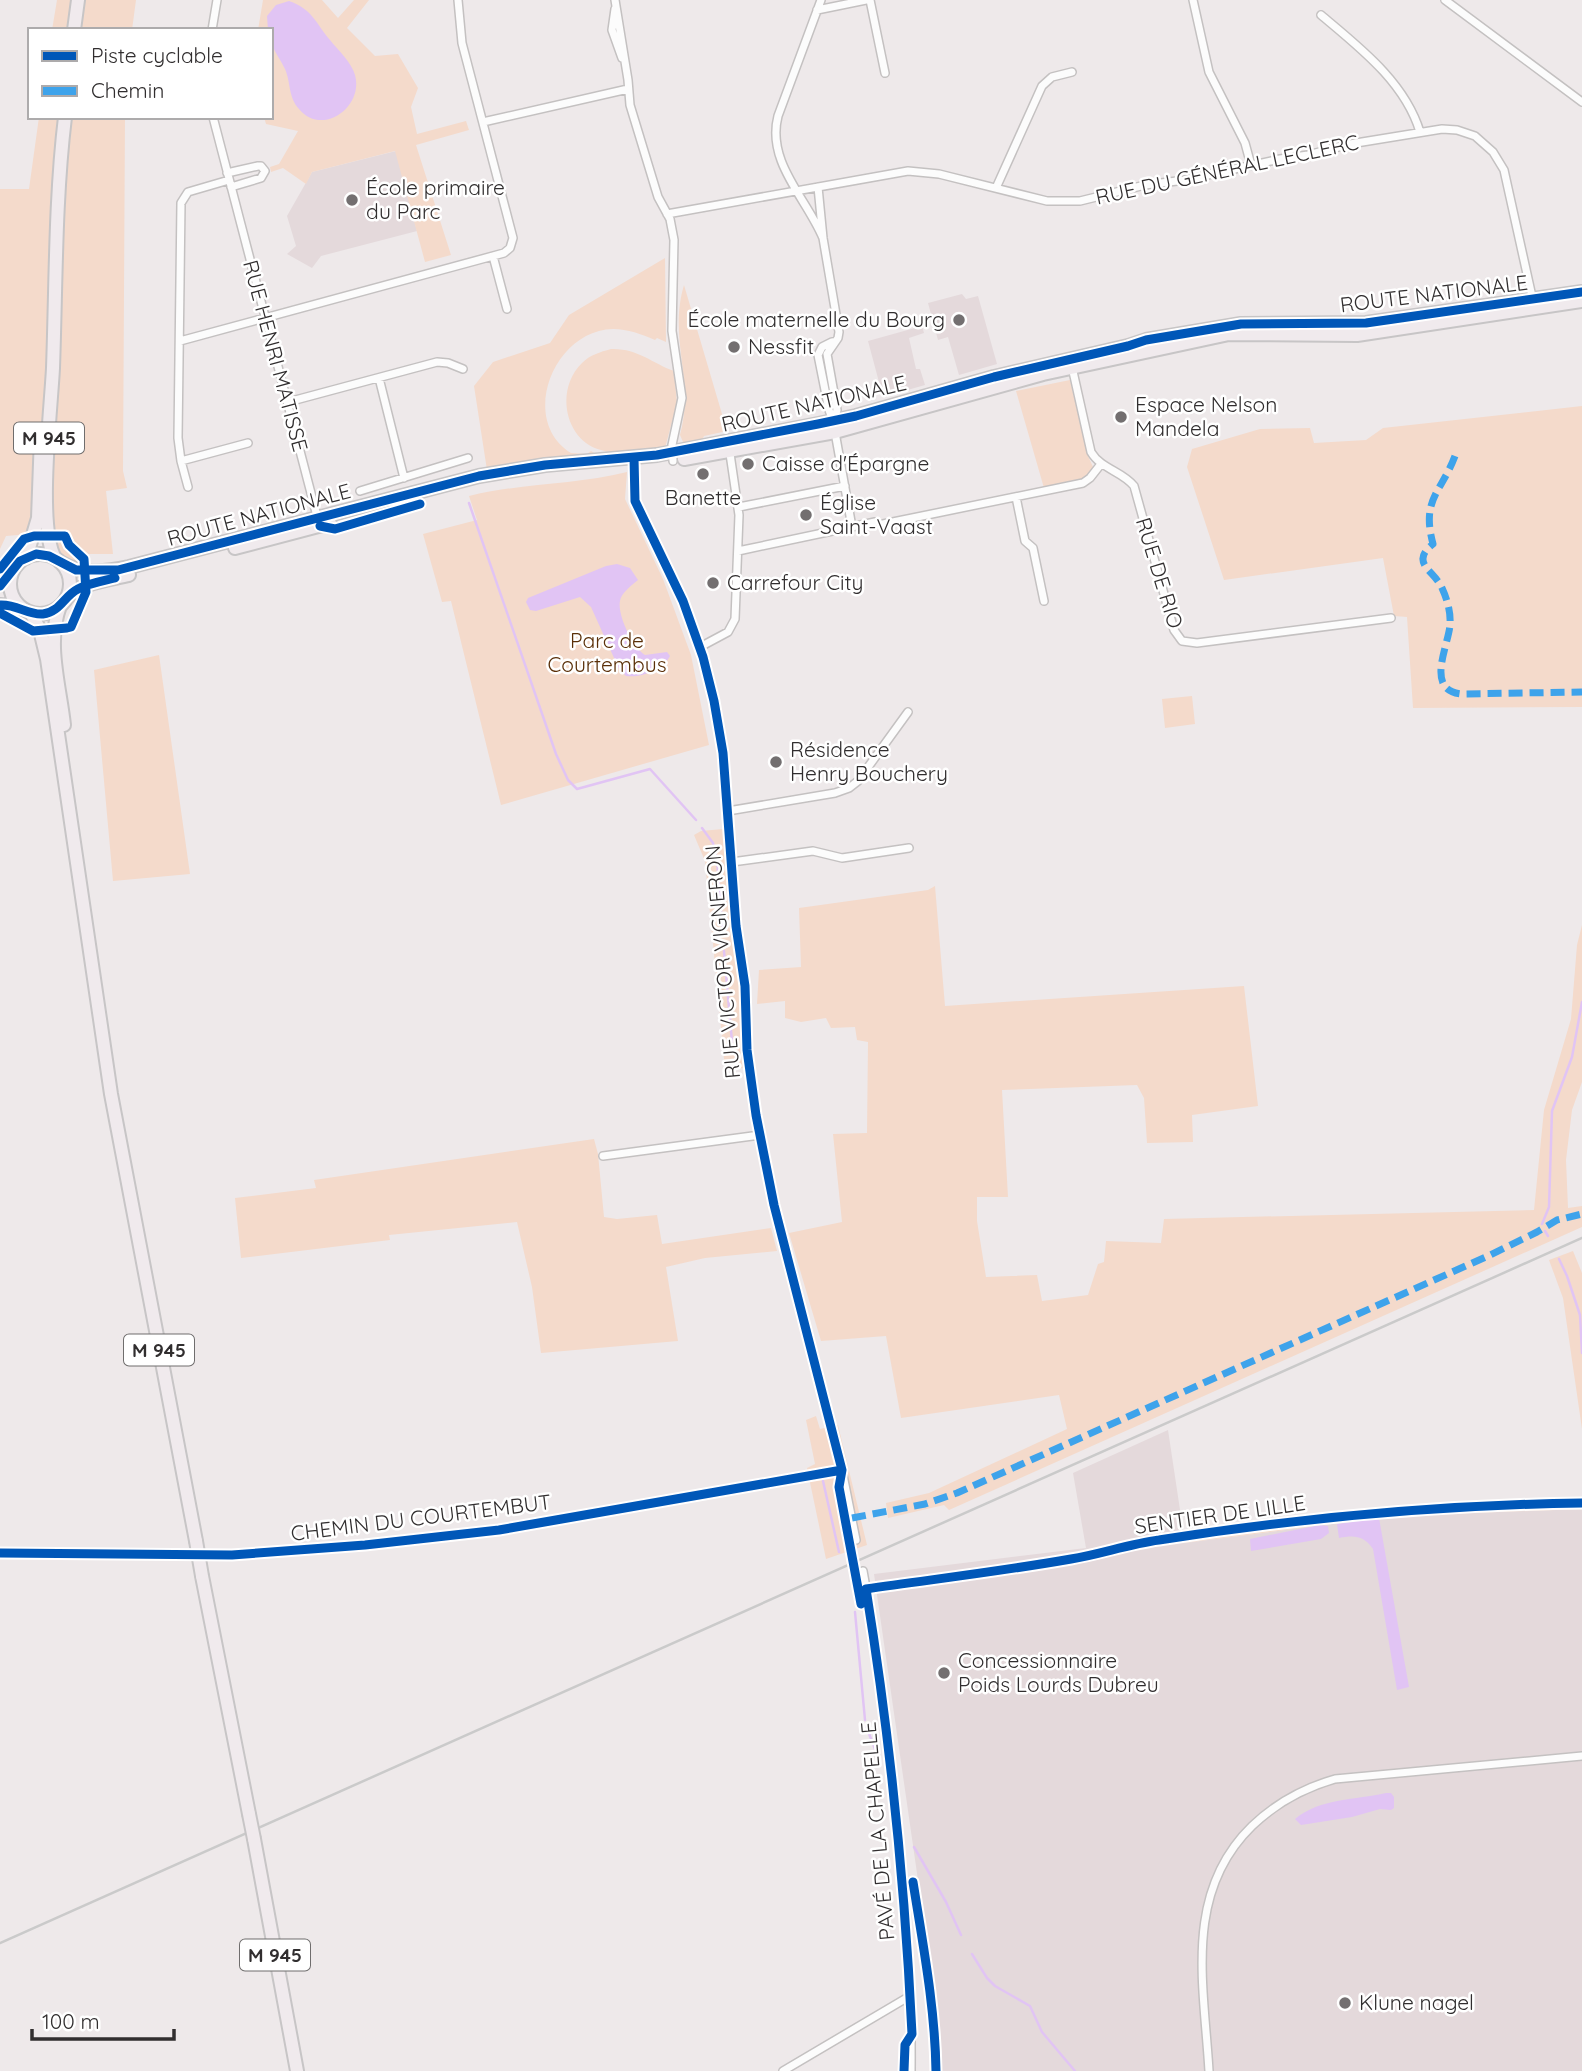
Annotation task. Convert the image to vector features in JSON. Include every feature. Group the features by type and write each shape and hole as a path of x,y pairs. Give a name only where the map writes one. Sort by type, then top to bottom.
{"main road":[{"path":"74,28 78,0"},
{"name":"M 945","path":"58,560 49,545 47,529 53,317 65,119"},
{"name":"ROUTE NATIONALE","path":"1534,304 1582,292"},
{"name":"ROUTE NATIONALE","path":"58,560 76,570 118,570 500,479 673,456 834,426 982,390 1146,340 1228,326 1366,323 1582,301"},
{"name":"M 945","path":"26,558 33,541 38,511 45,389 53,317"},
{"name":"ROUTE NATIONALE","path":"63,603 78,589 319,522"},
{"path":"0,586 26,558 43,554 58,560 69,578 69,589 63,603 45,614 0,605"},
{"path":"11,576 11,593 26,610"},
{"name":"M 945","path":"63,603 56,622 55,654 69,768 74,837"},
{"name":"M 945","path":"26,610 40,630 47,659 110,1094 254,1839 296,2071"}],"street":[{"path":"212,28 217,0"},
{"path":"180,341 507,251 513,242 462,43 458,0"},
{"path":"821,0 776,122 778,148 794,189 823,238"},
{"path":"817,10 868,0 885,73"},
{"path":"1193,0 1209,72 1245,143 1251,165"},
{"path":"1445,0 1582,102"},
{"path":"615,4 621,30 629,105 674,240 672,331 682,398 673,456"},
{"path":"1321,15 1380,66 1411,109 1420,132"},
{"path":"996,188 1042,86 1052,77 1072,72"},
{"path":"483,122 628,89"},
{"name":"RUE HENRI MATISSE","path":"214,119 319,522"},
{"name":"RUE DU GÉNÉRAL LECLERC","path":"667,214 794,189 916,171 939,174 1047,201 1080,201 1145,185 1185,180 1350,144 1442,129 1462,131 1475,136 1493,152 1506,177 1534,304"},
{"path":"188,487 181,461 178,426 182,198 191,190 229,180"},
{"path":"818,187 823,238 839,332 836,341 822,347 818,355 852,527"},
{"path":"493,256 507,309"},
{"path":"288,402 436,362 463,369"},
{"path":"738,551 1083,483 1101,464 1091,452 1071,363"},
{"path":"379,378 404,478"},
{"path":"181,461 248,443"},
{"path":"700,647 723,636 734,624 738,507 729,446"},
{"path":"359,491 468,458"},
{"name":"RUE VICTOR VIGNERON","path":"634,462 636,505 676,583 711,685 721,734 736,926 745,986 747,1050 760,1135 774,1205 842,1470 856,1540"},
{"name":"RUE DE RIO","path":"1101,464 1129,480 1134,486 1174,630 1182,641 1197,643 1391,618"},
{"path":"738,507 845,486"},
{"path":"1016,497 1024,541 1033,548 1044,601"},
{"path":"728,811 835,793 849,788 858,780 908,712"},
{"path":"732,862 813,851 842,858 909,848"},
{"path":"603,1156 760,1135"},
{"name":"CHEMIN DU COURTEMBUT","path":"0,1553 248,1555 391,1542 514,1528 842,1470"},
{"name":"SENTIER DE LILLE","path":"866,1589 1069,1560 1156,1540 1308,1520 1405,1509 1582,1503"},
{"name":"PAVÉ DE LA CHAPELLE","path":"863,1570 887,1729 902,1883 913,2071"},
{"path":"1209,2071 1202,1962 1208,1898 1228,1852 1260,1818 1298,1793 1335,1779 1582,1756"},
{"path":"783,2071 910,1996"}],"shaded area":[{"path":"289,1 303,8 348,61 355,75 356,87 353,98 339,115 319,120 308,117 293,100 285,69 273,47 273,28 268,28 267,16 276,5"},
{"name":"École primaire du Parc","path":"396,151 417,231 321,256 312,268 287,254 296,246 287,216 312,172"},
{"name":"École maternelle du Bourg","path":"962,294 966,299 978,296 997,364 959,375 948,337 938,340 928,303"},
{"path":"922,326 924,333 909,338 916,369 920,369 925,385 883,397 868,341"},
{"path":"617,564 630,568 638,580 620,601 623,622 631,639 645,655 667,652 670,656 657,669 638,676 626,676 619,669 591,607 580,597 536,611 530,610 526,602 528,598"},
{"path":"1168,1430 1185,1543 1393,1516 1582,1509 1582,2071 941,2071 924,1922 874,1574 1086,1548 1073,1473"},
{"path":"1379,1518 1409,1687 1397,1690 1373,1549 1359,1538 1339,1538 1337,1524"},
{"path":"1320,1525 1328,1526 1329,1533 1321,1539 1251,1551 1250,1539"},
{"path":"1391,1793 1394,1797 1394,1808 1391,1810 1380,1809 1352,1817 1301,1825 1295,1819 1327,1803"}],"green space":[{"path":"57,0 136,0 132,28 52,28"},
{"path":"263,0 322,0 338,18 354,0 369,0 347,28 375,56 398,54 418,88 411,107 417,134 466,121 469,130 416,145 451,255 425,262 395,151 312,172 306,184 283,168 271,172 270,167 279,164 298,131 266,124 265,119 273,119 273,28 258,28"},
{"path":"39,119 125,119 123,471 127,488 106,491 113,554 87,554 87,564 66,560 56,546 52,532 6,536 0,549 0,189 29,189"},
{"path":"665,258 666,342 619,329 592,333 574,344 560,360 550,379 545,400 547,420 555,438 571,453 587,454 591,451 599,456 487,470 474,386 493,362 550,343 569,315"},
{"path":"684,285 727,431 704,436 701,443 683,442 680,435 685,396 679,323"},
{"path":"611,349 637,353 674,371 677,403 665,448 633,453 609,452 588,444 572,425 566,399 574,374 588,358"},
{"path":"1070,380 1093,467 1084,479 1044,488 1016,391"},
{"path":"1582,406 1582,707 1413,708 1407,617 1394,616 1383,558 1224,580 1187,467 1192,449 1260,429 1310,428 1314,443 1366,440 1383,428"},
{"name":"Parc de Courtembus","path":"627,472 625,499 663,579 691,655 709,745 501,805 451,601 442,602 423,534 477,520 469,496"},
{"path":"159,655 190,874 113,881 94,670"},
{"path":"1192,696 1195,724 1165,728 1162,699"},
{"path":"723,829 741,969 744,1068 725,1069 705,861 694,835 701,831"},
{"path":"935,886 945,1006 1244,986 1258,1106 1192,1115 1193,1142 1147,1143 1144,1098 1137,1085 1002,1090 1008,1197 977,1197 977,1221 986,1277 1037,1275 1042,1301 1088,1295 1098,1264 1104,1262 1106,1241 1161,1243 1164,1219 1534,1210 1544,1110 1571,1019 1577,945 1582,925 1582,1082 1572,1110 1566,1160 1568,1208 1582,1206 1582,1227 949,1510 944,1505 888,1518 886,1503 929,1493 1067,1429 1059,1395 901,1418 886,1336 821,1341 789,1233 842,1222 833,1134 867,1133 868,1042 857,1040 855,1027 831,1028 826,1018 801,1022 785,1018 785,1001 757,1004 759,970 801,967 799,908 928,890"},
{"path":"594,1139 604,1217 617,1219 657,1215 662,1244 771,1228 777,1251 705,1258 666,1267 678,1341 541,1353 532,1287 517,1222 389,1235 390,1240 241,1258 235,1198 316,1188 314,1180"},
{"path":"1573,1251 1582,1273 1582,1429 1563,1298 1549,1260"},
{"path":"816,1416 820,1429 838,1425 867,1545 826,1559 807,1468 815,1464 806,1420"},
{"path":"1582,1498 1582,1509 1393,1516 1184,1543 1183,1531 1309,1515 1442,1503"}],"waterway":[{"path":"469,503 556,754 568,780 577,789 650,769 696,820"},
{"path":"702,828 713,843 717,860 723,935"},
{"path":"724,951 732,1042"},
{"path":"1542,1224 1549,1207 1552,1111 1572,1057 1582,1002"},
{"path":"1545,1231 1548,1236"},
{"path":"1559,1259 1580,1315 1582,1353"},
{"path":"823,1481 839,1552"},
{"path":"855,1612 865,1720"},
{"path":"866,1726 875,1749"},
{"path":"914,1847 946,1902 961,1935"},
{"path":"972,1954 995,1986 1030,2006 1042,2032 1075,2071"}],"railway":[{"path":"0,1943 1582,1238"}],"marked path":[{"path":"1455,456 1431,506 1429,516 1433,544 1423,556 1423,562 1442,588 1449,610 1450,625 1441,666 1444,685 1450,691 1461,694 1582,692"},
{"path":"852,1518 925,1504 957,1493 1488,1256 1557,1220 1582,1214"}],"cycle path":[{"path":"0,586 20,561 36,554 49,556 76,570 118,570 479,476 545,465 657,455 818,424 1146,340 1241,324 1366,323 1582,292"},
{"path":"634,458 635,501 683,601 703,657 714,701 723,753 736,926 745,986 747,1050 756,1115 774,1205 842,1470"},
{"path":"320,526 335,529 420,504"},
{"path":"0,569 24,539 34,536 65,536 69,545 84,559 86,592 71,627 67,628 33,631 0,613"},
{"path":"0,605 37,614 49,613 78,589 115,578"},
{"path":"842,1470 839,1487 861,1604"},
{"path":"0,1553 232,1555 365,1545 499,1530 842,1470"},
{"path":"904,2071 905,2045 912,2034 905,1922 889,1756 866,1589 1045,1563 1148,1542 1264,1525 1423,1510 1582,1503"},
{"path":"913,1882 931,2000 936,2071"}],"place":[{"name":"École primaire du Parc","path":"352,200"},
{"name":"École maternelle du Bourg","path":"959,320"},
{"name":"Nessfit","path":"734,347"},
{"name":"Espace Nelson Mandela","path":"1121,417"},
{"name":"Caisse d'Épargne","path":"748,464"},
{"name":"Banette","path":"703,474"},
{"name":"Église Saint-Vaast","path":"806,515"},
{"name":"Carrefour City","path":"713,583"},
{"name":"Résidence Henry Bouchery","path":"776,762"},
{"name":"Concessionnaire Poids Lourds Dubreu","path":"944,1673"},
{"name":"Klune nagel","path":"1345,2003"}]}
